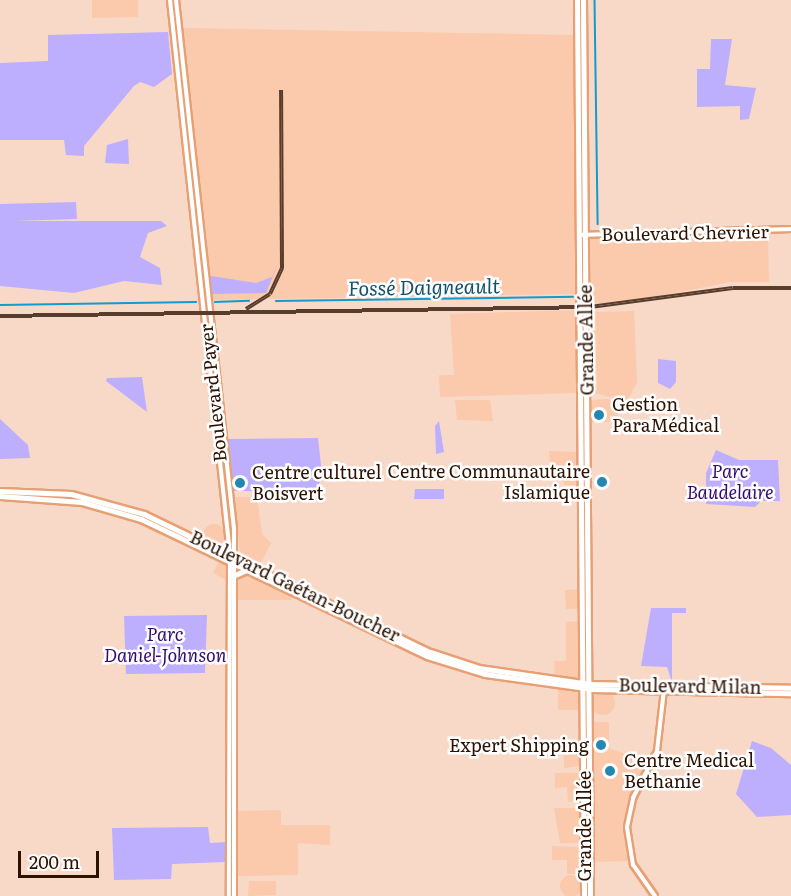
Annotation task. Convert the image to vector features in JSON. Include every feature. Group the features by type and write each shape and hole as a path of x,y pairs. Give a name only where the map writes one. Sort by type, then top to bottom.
{"main road":[{"name":"Grande Allée","path":"577,0 590,896"},
{"name":"Grande Allée","path":"582,235 583,0"},
{"name":"Boulevard Gaétan-Boucher","path":"0,491 110,501 291,586 448,664 587,686"},
{"name":"Boulevard Gaétan-Boucher","path":"0,496 58,498 126,514 291,586"},
{"path":"235,575 249,569"},
{"name":"Grande Allée","path":"584,896 587,686"},
{"name":"Boulevard Milan","path":"587,686 791,693"},
{"name":"Boulevard Milan","path":"664,688 791,687"}],"street":[{"name":"Boulevard Payer","path":"170,0 227,525 235,575 234,896"},
{"name":"Boulevard Payer","path":"176,0 233,524 229,896"},
{"name":"Boulevard Chevrier","path":"582,235 791,229"},
{"path":"208,343 214,343"},
{"path":"227,525 233,524"},
{"path":"655,896 634,867 627,830 633,798 657,751 664,688"}],"shaded area":[{"path":"92,0 138,0 138,17 92,18"},
{"path":"183,28 573,35 576,294 213,300"},
{"path":"590,238 654,243 768,240 769,282 730,282 636,301 591,304"},
{"path":"576,310 577,393 440,397 439,375 454,375 450,314"},
{"path":"634,311 637,382 627,402 592,392 591,312"},
{"path":"607,399 622,406 615,422 591,422 591,400"},
{"path":"455,400 490,400 493,421 457,420"},
{"path":"549,451 579,452 580,485 564,485 563,469 550,468"},
{"path":"235,497 257,497 262,534 271,543 260,565 240,554"},
{"path":"214,524 222,527 225,535 222,543 214,546 206,543 203,535 206,527"},
{"path":"220,559 225,563 226,580 213,573"},
{"path":"243,570 293,595 291,600 238,600 237,575"},
{"path":"581,589 581,609 566,609 565,590"},
{"path":"581,621 581,678 555,676 554,661 566,661 566,622"},
{"path":"558,688 581,691 581,710 558,710"},
{"path":"603,691 611,695 615,703 611,711 603,715 595,711 591,703 595,695"},
{"path":"593,722 609,722 609,748 649,763 625,816 629,861 593,862"},
{"path":"581,748 581,766 564,768 564,749"},
{"path":"555,773 580,773 581,800 568,802 567,787 555,788"},
{"path":"554,808 581,808 579,843 560,843"},
{"path":"281,810 281,825 330,825 330,845 298,843 298,875 238,876 238,811"},
{"path":"552,846 581,847 580,874 567,874 567,860 552,860"},
{"path":"571,875 579,878 582,886 579,894 571,897 563,894 560,886 563,878"},
{"path":"249,881 276,881 276,895 248,896"}],"green space":[{"path":"168,32 172,74 154,87 140,82 134,86 84,146 84,156 66,155 64,140 0,140 0,63 48,61 48,35"},
{"path":"711,39 732,39 725,85 756,88 749,119 740,120 740,106 697,107 697,69 710,69"},
{"path":"128,139 129,164 105,163 107,145"},
{"path":"76,202 77,219 14,221 161,221 167,226 148,233 140,257 160,268 162,285 124,281 74,293 0,286 0,204"},
{"path":"279,261 266,293 211,294 211,276 256,283 272,277"},
{"path":"658,359 676,361 676,382 670,389 658,383"},
{"path":"142,377 147,412 106,381 107,378"},
{"path":"0,419 28,445 30,458 0,459"},
{"path":"439,421 444,452 436,454 435,426"},
{"path":"318,438 322,474 317,491 231,491 226,439"},
{"name":"Parc Baudelaire","path":"716,450 739,460 778,460 780,501 761,501 755,507 706,504 706,473"},
{"path":"415,489 444,489 444,499 414,499"},
{"path":"651,608 686,608 686,613 672,613 672,682 667,667 641,666"},
{"name":"Parc Daniel-Johnson","path":"207,615 205,673 126,674 124,616"},
{"path":"752,741 771,748 791,765 791,815 757,817 736,794"},
{"path":"208,827 210,843 226,842 226,862 172,864 171,879 114,880 112,828"}],"waterway":[{"name":"Fossé Daigneault","path":"595,0 598,224"},
{"name":"Fossé Daigneault","path":"276,301 573,297"},
{"name":"Fossé Daigneault","path":"215,302 249,301"},
{"name":"Fossé Daigneault","path":"0,305 196,302"}],"railway":[{"path":"246,309 270,294 282,268 281,90"},
{"path":"0,316 590,307 733,288 791,288"}],"place":[{"name":"Gestion ParaMédical","path":"599,415"},
{"name":"Centre Communautaire Islamique","path":"602,482"},
{"name":"Centre culturel Boisvert","path":"240,483"},
{"name":"Expert Shipping","path":"601,745"},
{"name":"Centre Medical Bethanie","path":"610,771"}]}
